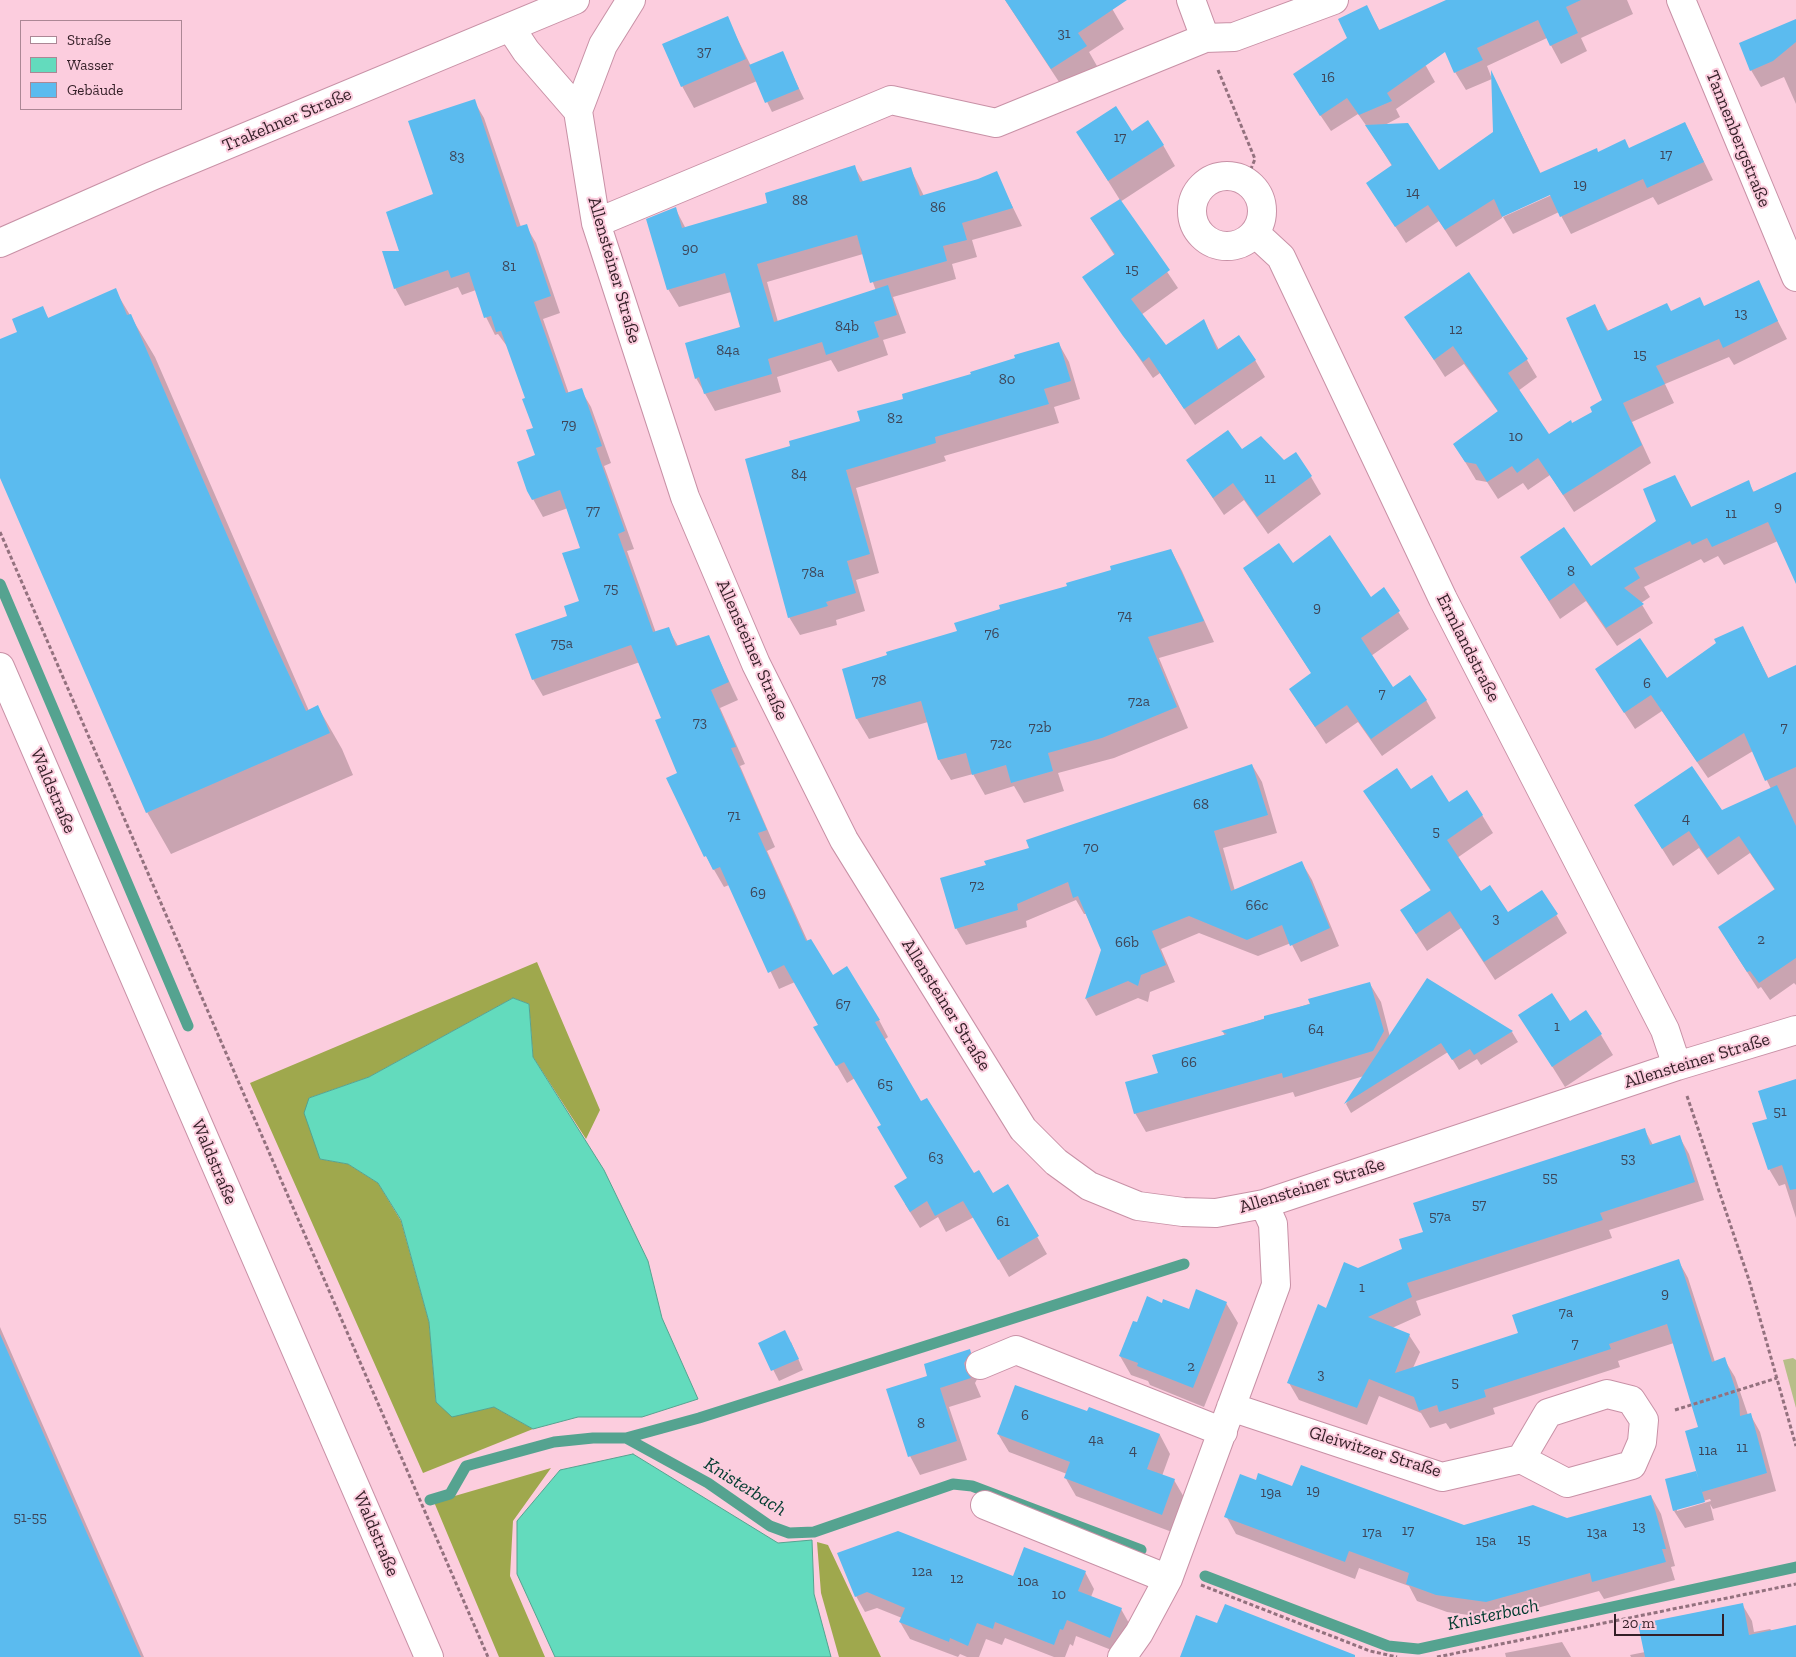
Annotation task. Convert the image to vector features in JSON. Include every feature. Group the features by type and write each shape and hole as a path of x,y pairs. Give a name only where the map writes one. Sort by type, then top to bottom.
{"street":[{"name":"Trakehner Straße","path":"0,243 145,179 575,0"},
{"name":"Allensteiner Straße","path":"631,0 631,3 603,45 578,111 596,223 685,497 756,664 844,840 1023,1129 1056,1162 1089,1186 1138,1206 1183,1212 1216,1213 1264,1204 1677,1066 1796,1030"},
{"path":"1191,0 1205,38"},
{"path":"596,223 891,100 996,122 1205,38 1234,38 1334,0"},
{"name":"Tannenbergstraße","path":"1681,0 1796,277"},
{"path":"510,27 526,51 578,111"},
{"path":"1228,176 1246,181 1259,196 1261,206 1262,215 1255,233 1241,245 1222,247 1206,240 1194,226 1191,209 1197,191 1211,180 1228,176"},
{"name":"Ermlandstraße","path":"1255,233 1282,257 1443,599 1665,1030 1677,1066"},
{"name":"Waldstraße","path":"0,667 430,1657"},
{"path":"1122,1657 1139,1633 1169,1576 1276,1285 1273,1224 1264,1204"},
{"path":"980,1365 1016,1350 1223,1432"},
{"path":"1607,1394 1631,1400 1644,1420 1642,1442 1632,1465 1567,1483 1521,1459 1548,1413 1590,1399 1607,1394"},
{"name":"Gleiwitzer Straße","path":"1231,1407 1442,1476 1521,1459"},
{"path":"985,1505 1169,1576"}],"path":[{"path":"1205,38 1255,159 1246,181"},
{"path":"0,532 488,1657"},
{"path":"1677,1066 1749,1280 1796,1446"},
{"path":"1644,1420 1777,1378"},
{"path":"1169,1576 1370,1651 1397,1657"},
{"path":"1436,1657 1796,1584"}],"shaded area":[{"path":"537,962 600,1110 586,1139 533,1057 529,1004 513,998 369,1077 309,1098 320,1159 348,1164 378,1183 401,1221 429,1322 436,1402 452,1416 494,1407 533,1429 423,1473 250,1083"},
{"path":"1793,1358 1796,1360 1796,1408 1783,1360"},
{"path":"551,1468 513,1521 510,1576 545,1657 499,1657 434,1502"},
{"path":"817,1542 828,1545 881,1657 839,1657 821,1593"}],"water":[{"path":"513,998 529,1004 533,1057 604,1170 648,1261 662,1318 698,1399 642,1417 578,1417 533,1429 494,1407 452,1417 436,1402 429,1322 401,1220 378,1183 348,1164 320,1159 304,1113 309,1098 369,1077"},
{"path":"633,1454 778,1543 812,1540 814,1594 831,1657 555,1657 517,1574 517,1521 560,1470"}],"building":[{"path":"1005,0 1127,0 1078,33 1087,46 1051,69"},
{"path":"1446,0 1581,0 1566,7 1578,33 1550,46 1538,20 1477,48 1483,60 1454,73 1445,52 1387,93 1392,101 1359,115 1347,98 1320,116 1293,74 1347,38 1338,19 1367,5 1379,30"},
{"path":"728,16 746,59 681,87 662,44"},
{"path":"1796,19 1796,42 1773,61 1750,71 1739,43"},
{"path":"783,51 799,89 765,103 749,65"},
{"path":"1491,70 1540,173 1597,148 1598,152 1625,139 1629,148 1685,122 1704,162 1647,188 1643,179 1560,217 1550,195 1502,217 1494,199 1445,230 1428,205 1395,227 1366,183 1392,165 1365,125 1408,123 1439,170 1493,132"},
{"path":"475,99 517,227 527,224 551,296 534,302 566,393 582,388 602,446 596,448 625,531 618,534 653,632 669,627 676,646 709,635 729,682 711,690 736,747 731,748 767,830 758,833 806,941 811,939 833,975 847,966 880,1020 875,1022 921,1101 927,1098 974,1173 979,1170 993,1193 1008,1184 1039,1236 998,1260 963,1201 935,1216 927,1201 910,1212 894,1186 907,1178 877,1127 881,1125 844,1062 836,1066 813,1027 818,1025 784,965 768,973 720,867 713,870 706,856 704,857 666,778 677,773 655,720 661,718 631,645 532,680 515,634 567,616 564,606 579,601 562,553 580,548 560,490 532,500 527,491 517,462 535,455 526,430 533,428 522,399 525,398 501,331 496,332 491,316 484,318 469,272 451,278 448,270 394,289 382,251 399,251 386,212 433,194 408,121"},
{"path":"1116,106 1132,131 1148,120 1164,145 1108,181 1076,132"},
{"path":"855,165 860,182 911,167 920,196 978,179 997,171 1013,208 962,223 967,240 943,246 947,261 870,283 857,235 757,264 774,322 888,285 897,315 874,322 879,337 826,355 822,342 768,359 772,374 704,394 699,377 695,379 685,343 740,327 725,273 667,290 646,219 676,207 682,228 767,203 765,193"},
{"path":"1120,199 1170,270 1131,299 1166,345 1204,319 1217,350 1239,335 1256,360 1184,409 1149,357 1143,362 1082,277 1115,254 1090,218"},
{"path":"1469,272 1528,359 1508,373 1549,434 1571,420 1572,423 1592,412 1590,407 1602,400 1566,318 1595,304 1607,331 1667,303 1671,311 1700,297 1704,306 1759,280 1778,321 1723,348 1719,339 1656,366 1665,384 1623,403 1642,445 1563,495 1538,458 1517,473 1512,466 1487,482 1476,464 1465,462 1453,444 1498,411 1453,346 1434,360 1404,317"},
{"path":"116,288 127,315 131,314 271,636 306,711 318,705 330,733 146,813 0,478 0,339 17,332 12,319 43,306 48,318"},
{"path":"1059,342 1071,381 1044,389 1049,404 935,437 936,443 846,470 870,554 847,561 856,593 826,602 828,606 788,618 745,459 790,446 789,441 860,421 857,411 903,399 902,394 971,374 970,372 1015,358 1014,355"},
{"path":"1228,430 1242,449 1261,436 1284,460 1296,452 1312,476 1257,517 1233,483 1213,498 1186,460"},
{"path":"1796,472 1796,584 1768,522 1712,547 1707,538 1692,545 1690,541 1634,568 1640,578 1624,588 1644,604 1606,628 1574,583 1549,601 1520,557 1564,527 1591,566 1656,521 1643,489 1675,475 1691,507 1749,480 1753,492"},
{"path":"1330,535 1371,597 1384,587 1400,611 1361,638 1393,687 1410,675 1427,700 1371,739 1347,705 1315,727 1289,689 1311,673 1243,568 1279,543 1293,563"},
{"path":"1171,549 1204,621 1148,637 1177,707 1102,738 1048,753 1053,771 1011,783 1006,765 972,775 966,753 938,760 921,701 856,719 842,669 887,655 886,652 957,631 954,623 1000,609 999,605 1067,586 1066,583 1111,570 1110,566"},
{"path":"1743,626 1768,678 1796,665 1796,767 1765,781 1744,733 1697,762 1651,695 1624,713 1595,669 1640,638 1667,678 1716,643 1714,639"},
{"path":"1252,764 1268,815 1214,831 1231,891 1302,861 1330,928 1290,946 1282,925 1247,940 1189,916 1152,931 1166,965 1141,975 1138,986 1128,981 1085,999 1101,950 1078,896 1073,898 1068,882 1017,904 1018,910 955,929 940,878 986,865 984,861 1029,848 1026,840"},
{"path":"1692,766 1722,810 1777,785 1796,826 1796,958 1759,983 1750,971 1747,972 1718,927 1775,889 1739,836 1707,858 1689,831 1662,849 1634,805"},
{"path":"1397,768 1411,789 1432,775 1449,802 1467,790 1483,815 1447,840 1481,891 1490,885 1508,912 1542,890 1558,914 1484,962 1450,911 1416,934 1400,910 1431,890 1363,791"},
{"path":"1427,978 1513,1031 1474,1055 1470,1049 1452,1060 1441,1043 1344,1104"},
{"path":"1370,982 1384,1031 1373,1051 1283,1078 1282,1073 1134,1114 1125,1082 1158,1073 1152,1055 1227,1034 1221,1031 1264,1019 1264,1016 1310,1004 1308,999"},
{"path":"1552,993 1570,1021 1586,1010 1602,1034 1552,1067 1518,1015"},
{"path":"1796,1079 1796,1189 1790,1190 1782,1165 1768,1170 1752,1123 1767,1119 1758,1091"},
{"path":"1645,1128 1650,1145 1680,1135 1695,1182 1600,1213 1603,1220 1407,1283 1412,1297 1368,1317 1410,1334 1395,1373 1518,1333 1512,1315 1679,1259 1712,1362 1725,1357 1739,1400 1740,1416 1751,1413 1767,1473 1702,1492 1685,1431 1698,1427 1667,1324 1609,1344 1611,1349 1484,1390 1486,1397 1439,1412 1437,1405 1419,1411 1414,1397 1369,1379 1357,1408 1287,1383 1318,1304 1326,1308 1344,1262 1358,1268 1402,1249 1399,1239 1423,1232 1413,1203"},
{"path":"1196,1289 1227,1302 1193,1388 1137,1366 1138,1363 1119,1356 1133,1321 1137,1322 1147,1296 1162,1303 1163,1299 1189,1309"},
{"path":"785,1330 799,1359 771,1371 758,1343"},
{"path":"0,1334 141,1657 0,1657"},
{"path":"970,1349 971,1353 964,1363 966,1371 971,1378 940,1388 957,1441 908,1457 886,1389 927,1376 924,1364"},
{"path":"1015,1385 1087,1411 1089,1407 1160,1434 1147,1469 1175,1479 1162,1515 1064,1478 1070,1462 997,1434"},
{"path":"1301,1465 1464,1525 1533,1505 1567,1518 1651,1495 1666,1549 1662,1549 1666,1562 1592,1582 1590,1573 1486,1602 1436,1595 1406,1584 1409,1573 1349,1551 1345,1562 1224,1517 1240,1474 1256,1480 1258,1473 1292,1486"},
{"path":"1696,1471 1705,1502 1673,1511 1665,1479"},
{"path":"898,1531 1013,1576 1024,1547 1086,1571 1078,1591 1122,1608 1110,1638 1067,1620 1063,1630 1060,1629 1054,1645 995,1622 993,1629 977,1623 968,1646 950,1638 949,1642 899,1622 905,1608 867,1592 855,1597 837,1553"},
{"path":"1743,1603 1749,1635 1796,1625 1796,1657 1645,1657 1638,1624"},
{"path":"1225,1604 1355,1655 1355,1657 1180,1657 1196,1615 1217,1623"}],"waterway":[{"path":"0,584 188,1026"},
{"path":"626,1438 699,1418 1184,1264"},
{"name":"Knisterbach","path":"430,1500 450,1494 466,1466 554,1442 593,1438 626,1438 708,1483 770,1526 789,1533 814,1532 953,1484 972,1486 1141,1550"},
{"name":"Knisterbach","path":"1205,1576 1388,1646 1418,1649 1796,1567"}]}
